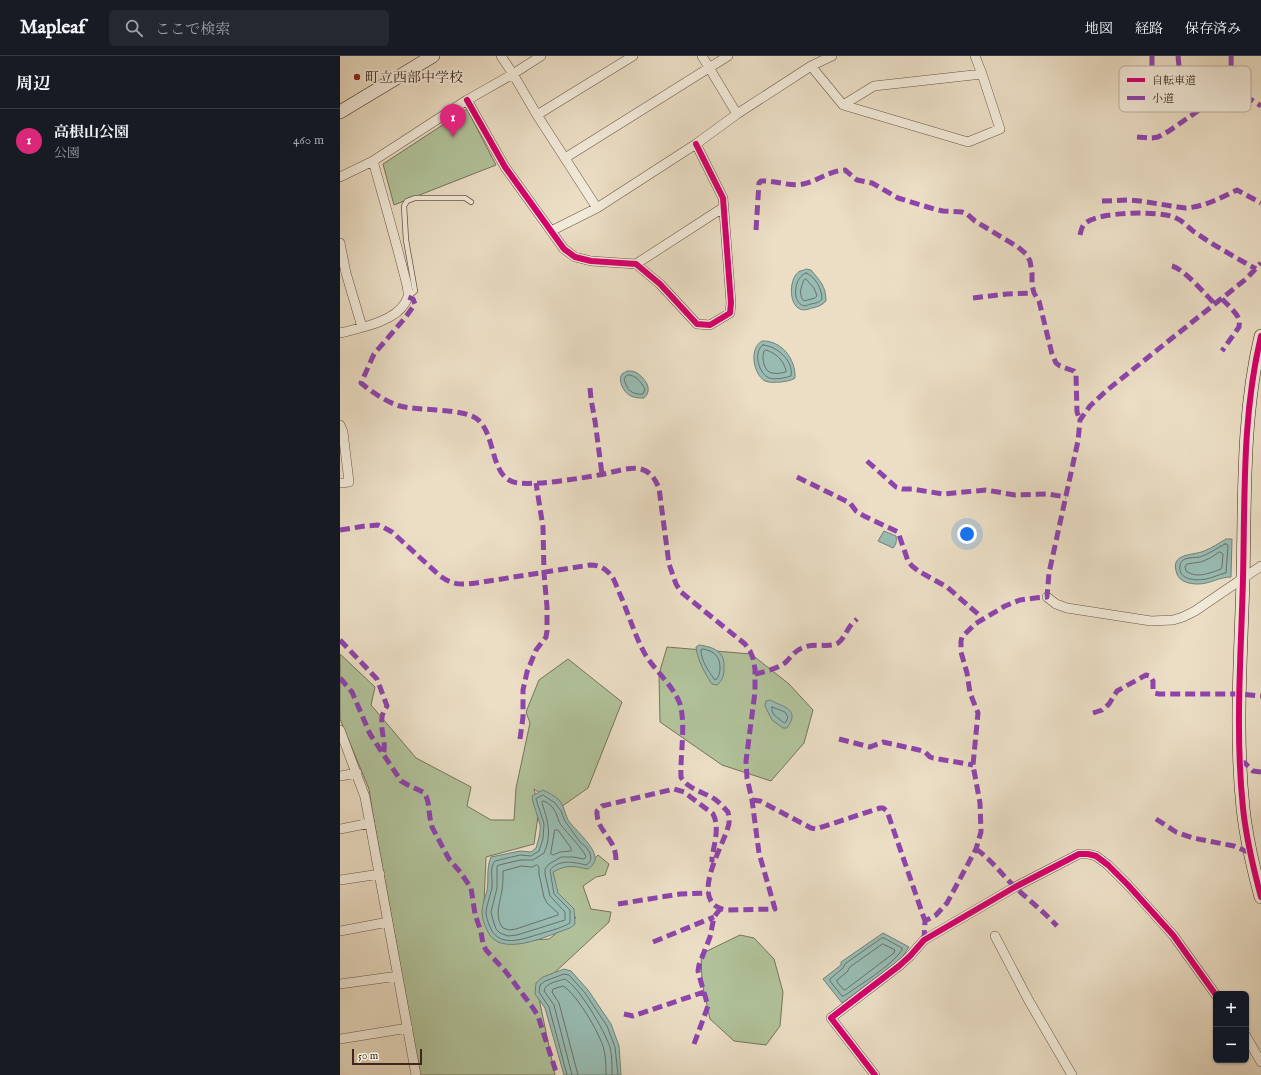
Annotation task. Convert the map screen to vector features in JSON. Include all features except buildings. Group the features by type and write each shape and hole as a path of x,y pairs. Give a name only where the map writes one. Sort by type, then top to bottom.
{"street":[{"path":"340,112 433,56"},
{"path":"501,56 597,208"},
{"path":"340,177 373,161 467,100 541,56"},
{"path":"538,115 633,56"},
{"path":"702,56 737,114"},
{"path":"565,158 728,56"},
{"path":"551,231 597,208 696,144 737,114 811,66 832,56"},
{"path":"811,66 843,104 968,142 1000,129 975,56"},
{"path":"843,104 874,86 982,74"},
{"path":"467,100 506,167 564,248 576,257 591,261 636,264 660,284 697,324 710,325 730,313 731,303 724,207 723,198 696,144"},
{"path":"340,333 390,317 397,313 408,297 400,257 373,161"},
{"path":"636,264 724,207"},
{"path":"340,243 343,274 362,327"},
{"path":"1261,336 1256,355 1246,434 1240,694 1240,762 1243,808 1250,853 1261,897"},
{"path":"340,483 349,482 341,430"},
{"path":"1047,597 1056,604 1066,608 1151,621 1173,620 1195,611 1243,580 1261,566"},
{"path":"340,730 365,797 416,1075"},
{"path":"340,776 357,773"},
{"path":"340,828 370,823"},
{"path":"875,1075 831,1018 900,966 924,940 1015,887 1079,854 1096,856 1108,865 1128,885 1173,935 1213,991"},
{"path":"340,880 380,874"},
{"path":"340,930 388,922"},
{"path":"995,936 1029,1001 1072,1075"},
{"path":"340,984 398,976"},
{"path":"340,1039 408,1028"},
{"path":"1249,1041 1261,1062"}],"lane":[{"path":"408,297 415,291 406,240 404,206 407,201 415,198 465,198 471,202"}],"green space":[{"path":"467,109 496,165 394,205 383,164"},
{"path":"667,647 751,654 789,684 813,710 804,743 771,781 722,765 660,722 659,674"},
{"path":"340,654 375,687 371,705 416,758 471,787 467,806 491,820 514,820 516,788 530,723 526,712 539,680 568,659 622,702 588,788 561,807 534,789 539,809 534,844 486,857 484,903 498,942 549,939 576,918 557,893 552,870 569,862 588,865 598,855 609,864 605,875 596,877 583,886 591,909 611,912 609,922 537,989 555,1075 420,1075 369,789 340,719"},
{"path":"740,935 754,938 774,959 783,992 780,1026 766,1045 734,1041 710,1019 702,982 701,954"}],"water":[{"path":"806,269 811,270 822,284 825,291 826,301 821,305 803,310 796,306 793,302 791,290 796,274"},
{"path":"762,341 775,344 786,352 793,364 795,378 788,381 769,382 761,378 755,367 754,355 755,349"},
{"path":"627,371 636,372 646,381 648,392 644,398 633,397 624,390 620,380 622,374"},
{"path":"884,531 896,536 896,543 893,548 878,541"},
{"path":"1226,539 1232,539 1231,577 1222,578 1207,583 1192,584 1178,577 1175,567 1179,558 1207,550"},
{"path":"699,645 709,647 717,651 722,657 724,662 724,670 722,679 717,685 712,684 706,675 698,657 696,647"},
{"path":"770,700 785,707 791,713 791,722 787,728 783,728 772,720 765,706 766,701"},
{"path":"543,790 559,800 568,820 593,850 595,860 588,869 570,866 553,872 558,893 574,909 575,924 570,928 538,940 513,944 502,943 493,939 487,930 482,916 482,907 488,887 489,861 491,857 520,851 531,852 536,848 540,834 540,825 532,796"},
{"path":"883,933 909,947 901,959 842,1003 823,979 841,965 841,962"},
{"path":"564,969 571,971 588,990 611,1024 619,1046 621,1075 564,1075 545,1008 535,994 536,983 543,977"}],"marked path":[{"path":"1152,56 1152,66"},
{"path":"1178,56 1179,66"},
{"path":"1231,56 1231,66"},
{"path":"1251,100 1261,106"},
{"path":"1137,137 1158,137 1196,112"},
{"path":"756,230 759,183 761,181 798,185 808,183 833,172 845,170 857,180 872,183 898,198 934,209 962,212 967,214 975,221 1018,247 1026,254 1030,261 1032,285 1034,293 1039,301 1052,354 1056,363 1074,371 1076,374 1077,412 1080,420"},
{"path":"1102,201 1129,200 1185,208 1205,204 1237,190 1261,203"},
{"path":"1080,235 1085,223 1104,216 1131,213 1168,215 1179,219 1208,241 1256,269"},
{"path":"924,940 925,921 936,915 947,903 976,849 981,832 980,803 973,765 978,713 970,693 967,673 961,652 962,637 975,624 1005,606 1020,600 1047,597 1049,573 1078,441 1080,420 1090,406 1106,391 1246,279 1261,263"},
{"path":"1172,266 1189,277 1215,304"},
{"path":"973,298 1007,294 1034,293"},
{"path":"340,530 378,525 383,527 392,532 439,575 456,584 476,583 590,565 606,570 614,580 645,654 673,691 680,704 683,721 681,777 692,788 712,797 728,812 729,825 710,873 708,886 709,897 715,905 726,910 775,909 759,853 752,800 747,778 746,761 755,692 755,669 753,658 745,644 681,592 676,584 669,564 659,488 656,482 647,472 637,468 558,481 518,483 509,480 502,474 488,435 477,419 470,415 451,411 408,408 400,406 384,399 370,390 361,383 374,354 415,304 413,299 408,297"},
{"path":"1222,299 1237,315 1239,323 1239,327 1222,351"},
{"path":"590,388 602,474"},
{"path":"867,461 896,487 903,489 943,494 986,490 1015,495 1048,494 1066,497"},
{"path":"797,477 850,503 856,511 864,516 898,532 908,561 912,566 947,587 982,619"},
{"path":"520,739 523,717 523,690 527,672 536,650 546,637 547,631 543,527 536,483"},
{"path":"755,674 780,666 802,648 813,645 831,645 838,643 851,624 857,619"},
{"path":"340,640 377,679 387,706 382,716 384,746 383,755"},
{"path":"1093,713 1102,710 1109,704 1117,691 1146,675 1150,676 1153,681 1153,690 1155,693 1159,694 1239,694 1261,696"},
{"path":"340,678 352,692 370,734 401,781 423,792 426,796 432,827 449,859 471,888 475,914 483,944 486,950 506,972 538,1016 557,1075"},
{"path":"839,739 870,747 883,742 919,750 925,752 933,758 973,765"},
{"path":"1240,762 1245,763 1253,771 1261,772"},
{"path":"616,860 613,846 600,824 597,811 602,806 674,789 684,792 713,814 716,830 712,862"},
{"path":"752,800 760,801 811,828 816,829 883,808 887,811 925,921"},
{"path":"1156,819 1176,832 1193,838 1234,846 1250,853"},
{"path":"976,849 987,857 1016,888 1057,926"},
{"path":"618,904 680,894 708,893"},
{"path":"694,1044 708,1006 698,971 699,965 710,937 714,917 720,909"},
{"path":"653,942 714,917"},
{"path":"624,1014 633,1016 704,992"}],"cycle path":[{"path":"467,100 505,167 564,249 575,257 591,261 636,264 660,284 697,324 710,325 730,313 731,303 723,198 696,144"},
{"path":"1261,336 1250,396 1247,426 1239,722 1239,751 1244,819 1261,897"},
{"path":"875,1075 831,1018 899,966 924,940 1015,887 1079,854 1096,856 1108,865 1128,885 1173,935 1213,991"}],"place":[{"name":"町立西部中学校","path":"357,77"},
{"name":"高根山公園","path":"453,137"}]}
